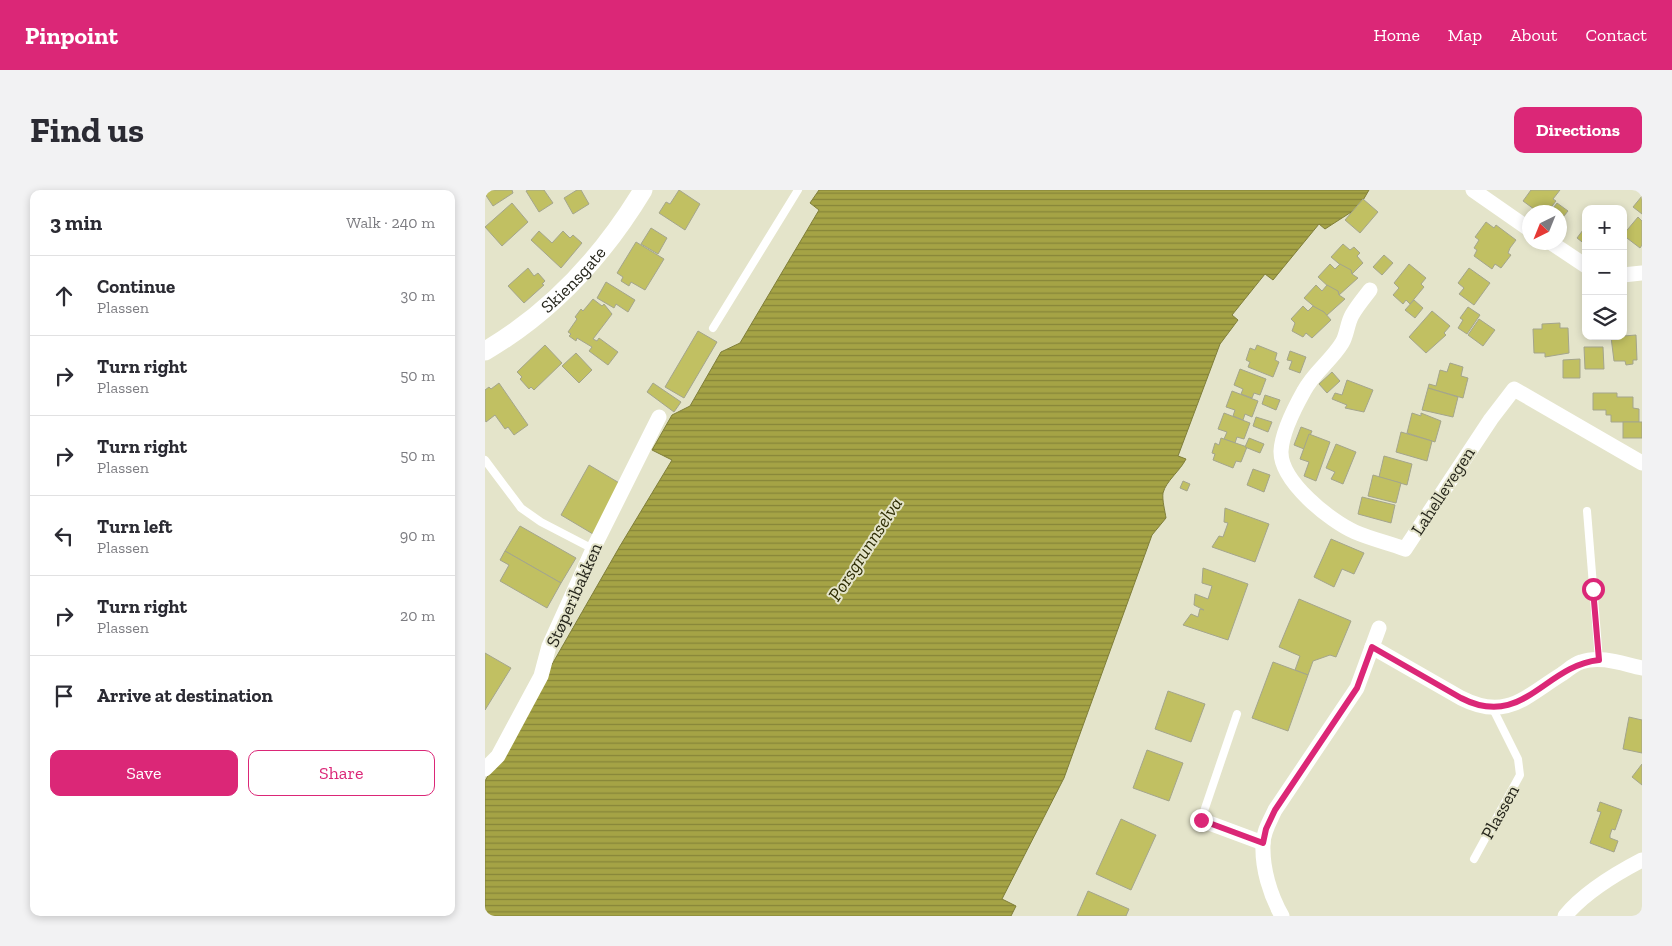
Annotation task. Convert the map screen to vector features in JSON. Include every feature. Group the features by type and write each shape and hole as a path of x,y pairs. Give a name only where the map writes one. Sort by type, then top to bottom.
{"street":[{"name":"Skiensgate","path":"485,351 531,322 578,278 623,222 643,190"},
{"path":"1473,190 1522,224"},
{"path":"1562,250 1582,263"},
{"path":"1627,275 1642,273"},
{"name":"Lahellevegen","path":"1370,290 1351,316 1343,342 1333,356 1316,372 1304,390 1286,432 1281,452 1284,465 1294,484 1335,520 1355,532 1405,549 1491,419 1514,389 1642,463"},
{"name":"Støperibakken","path":"485,769 498,756 541,676 549,646 593,549 659,417"},
{"path":"1282,916 1271,895 1263,843 1266,829 1275,810 1357,688 1379,628"},
{"path":"1372,647 1472,704 1493,709 1526,698 1582,662 1599,660 1642,668"},
{"path":"1201,820 1263,843"},
{"path":"1565,916 1592,892 1642,860"}],"lane":[{"path":"713,328 798,190"},
{"path":"485,460 521,508 541,522 593,549"},
{"path":"1587,511 1599,660"},
{"name":"Plassen","path":"1474,859 1520,775 1518,759 1493,709"},
{"path":"1201,820 1237,714"}],"water":[{"name":"Porsgrunnselva","path":"819,190 1369,190 1359,207 1325,229 1319,224 1273,280 1265,274 1232,315 1238,320 1220,344 1178,456 1186,459 1163,493 1166,518 1152,535 1064,778 1002,899 1016,906 1011,916 485,916 485,781 620,546 672,460 652,450 672,415 690,406 721,352 740,343 819,210 810,203"}],"building":[{"path":"485,190 512,190 513,193 493,206 485,194"},
{"path":"544,190 553,203 539,212 526,191"},
{"path":"577,190 581,190 589,204 573,214 564,198"},
{"path":"679,190 700,204 685,230 659,213 666,202 670,204"},
{"path":"1531,190 1560,190 1553,199 1556,201 1553,205 1528,205 1523,201"},
{"path":"1642,196 1642,214 1633,207"},
{"path":"1363,199 1378,212 1360,233 1345,220"},
{"path":"512,203 528,222 502,246 485,227"},
{"path":"1638,217 1642,221 1642,245 1640,248 1627,238 1627,230"},
{"path":"1486,222 1494,228 1496,225 1516,240 1508,253 1511,255 1501,268 1495,264 1492,269 1474,256 1477,250 1474,248 1479,240 1475,237"},
{"path":"651,228 667,238 658,254 641,244"},
{"path":"539,231 552,243 563,231 570,238 573,235 582,243 561,268 531,240"},
{"path":"1582,231 1582,242 1577,238"},
{"path":"636,242 664,259 645,290 631,282 629,286 621,281 623,277 617,273"},
{"path":"1343,244 1350,250 1354,247 1360,253 1357,256 1363,263 1352,274 1351,270 1344,268 1331,257"},
{"path":"1384,255 1393,263 1382,275 1373,267"},
{"path":"1330,264 1335,269 1340,264 1351,270 1352,274 1358,278 1339,295 1338,291 1331,289 1318,277"},
{"path":"1409,264 1426,278 1421,284 1424,287 1410,304 1406,300 1403,304 1393,295 1399,288 1394,283"},
{"path":"528,268 534,276 538,273 545,281 542,284 544,285 524,303 508,286"},
{"path":"1469,268 1490,283 1474,305 1459,294 1464,288 1458,283"},
{"path":"606,282 635,300 628,312 616,304 614,308 597,298"},
{"path":"1316,285 1322,291 1327,285 1338,291 1339,295 1345,299 1326,316 1324,312 1317,309 1304,298"},
{"path":"593,299 602,306 604,304 612,314 593,339 597,341 599,338 618,352 608,365 589,351 592,347 577,338 576,341 569,336 571,334 568,332 581,309 583,311"},
{"path":"1414,300 1423,308 1415,318 1405,310"},
{"path":"1303,306 1308,311 1313,306 1324,312 1331,320 1312,338 1306,333 1303,337 1292,331 1295,323 1291,319"},
{"path":"1468,307 1480,315 1467,334 1458,328 1463,320 1460,318"},
{"path":"1432,311 1450,326 1444,333 1446,335 1426,353 1409,337"},
{"path":"1479,319 1495,330 1483,346 1468,335"},
{"path":"1560,323 1560,328 1568,328 1569,353 1545,357 1545,353 1534,353 1533,329 1542,329 1542,324"},
{"path":"698,331 717,342 684,398 665,387"},
{"path":"1636,335 1637,360 1633,360 1633,364 1626,365 1625,361 1614,361 1611,340 1627,340 1627,336"},
{"path":"545,345 562,363 534,390 531,387 529,389 520,379 522,377 517,372"},
{"path":"1257,345 1277,353 1275,360 1279,362 1273,377 1248,367 1250,362 1246,360 1250,348 1255,350"},
{"path":"1584,347 1603,347 1604,369 1585,369"},
{"path":"1290,351 1306,357 1300,373 1289,369 1292,361 1287,360"},
{"path":"576,353 592,370 579,383 562,366"},
{"path":"1580,359 1580,378 1563,378 1563,360"},
{"path":"1450,363 1463,367 1461,376 1468,378 1463,398 1428,388 1429,384 1436,386 1440,370 1447,372"},
{"path":"1240,369 1266,379 1260,395 1254,393 1252,398 1241,394 1243,389 1234,385"},
{"path":"1332,372 1340,381 1327,393 1319,384"},
{"path":"1347,380 1373,390 1364,412 1345,408 1347,405 1332,399 1335,393 1342,395"},
{"path":"499,383 528,425 514,435 508,427 505,429 495,415 486,422 485,420 485,390 489,387 491,389"},
{"path":"653,383 681,402 674,412 647,392"},
{"path":"1428,388 1458,397 1453,417 1422,410"},
{"path":"1232,391 1258,401 1252,417 1245,414 1243,420 1233,416 1235,410 1226,407"},
{"path":"1593,393 1617,393 1617,397 1633,397 1633,408 1639,409 1639,422 1611,422 1611,415 1606,415 1606,410 1593,410"},
{"path":"1265,395 1280,400 1276,410 1262,404"},
{"path":"1224,413 1250,423 1244,439 1237,437 1235,443 1224,439 1227,432 1218,429"},
{"path":"1412,413 1421,416 1421,413 1441,421 1435,442 1407,433"},
{"path":"1256,417 1272,422 1268,432 1253,426"},
{"path":"1623,422 1642,422 1642,438 1623,438"},
{"path":"1301,427 1312,431 1304,449 1294,445"},
{"path":"1401,432 1432,441 1427,461 1396,452"},
{"path":"1309,434 1330,442 1316,481 1304,476 1309,462 1300,459"},
{"path":"1221,438 1247,447 1241,462 1236,461 1233,468 1213,460 1215,454 1212,453 1215,443 1219,445"},
{"path":"1249,438 1264,444 1260,453 1245,447"},
{"path":"1336,444 1356,452 1343,484 1331,479 1335,472 1326,468"},
{"path":"1384,456 1412,464 1407,485 1379,477"},
{"path":"589,465 621,484 593,534 561,515"},
{"path":"1253,469 1270,475 1264,492 1247,485"},
{"path":"1373,475 1401,483 1396,503 1368,496"},
{"path":"1183,481 1190,484 1187,491 1180,488"},
{"path":"1362,497 1395,505 1391,523 1358,514"},
{"path":"1225,508 1269,524 1255,562 1212,547 1219,536 1223,537 1228,523 1224,522"},
{"path":"520,526 576,558 561,583 505,551"},
{"path":"1331,539 1364,553 1354,574 1342,569 1334,587 1314,577"},
{"path":"505,551 561,583 547,608 500,581 509,565 500,560"},
{"path":"1203,568 1248,584 1228,640 1183,625 1191,614 1198,617 1200,609 1204,610 1194,605 1195,594 1208,599 1212,586 1202,583"},
{"path":"1299,599 1351,621 1336,657 1330,655 1313,661 1308,675 1295,670 1300,656 1279,647"},
{"path":"485,653 511,668 485,710"},
{"path":"1273,662 1308,675 1288,731 1252,718"},
{"path":"1168,691 1205,704 1191,742 1155,729"},
{"path":"1629,717 1642,720 1642,753 1623,749"},
{"path":"1147,750 1183,763 1169,801 1133,788"},
{"path":"1642,764 1642,785 1632,777"},
{"path":"1600,802 1622,810 1615,830 1612,829 1610,835 1610,838 1618,841 1614,852 1590,843 1601,812 1597,811"},
{"path":"1121,819 1156,835 1131,890 1096,874"},
{"path":"1088,891 1129,909 1126,916 1077,916"}],"route":[{"path":"1201,820 1234,834 1263,843 1266,829 1275,810 1357,688 1372,647 1472,704 1493,709 1514,704 1526,698 1582,662 1599,660 1593,589"}]}
